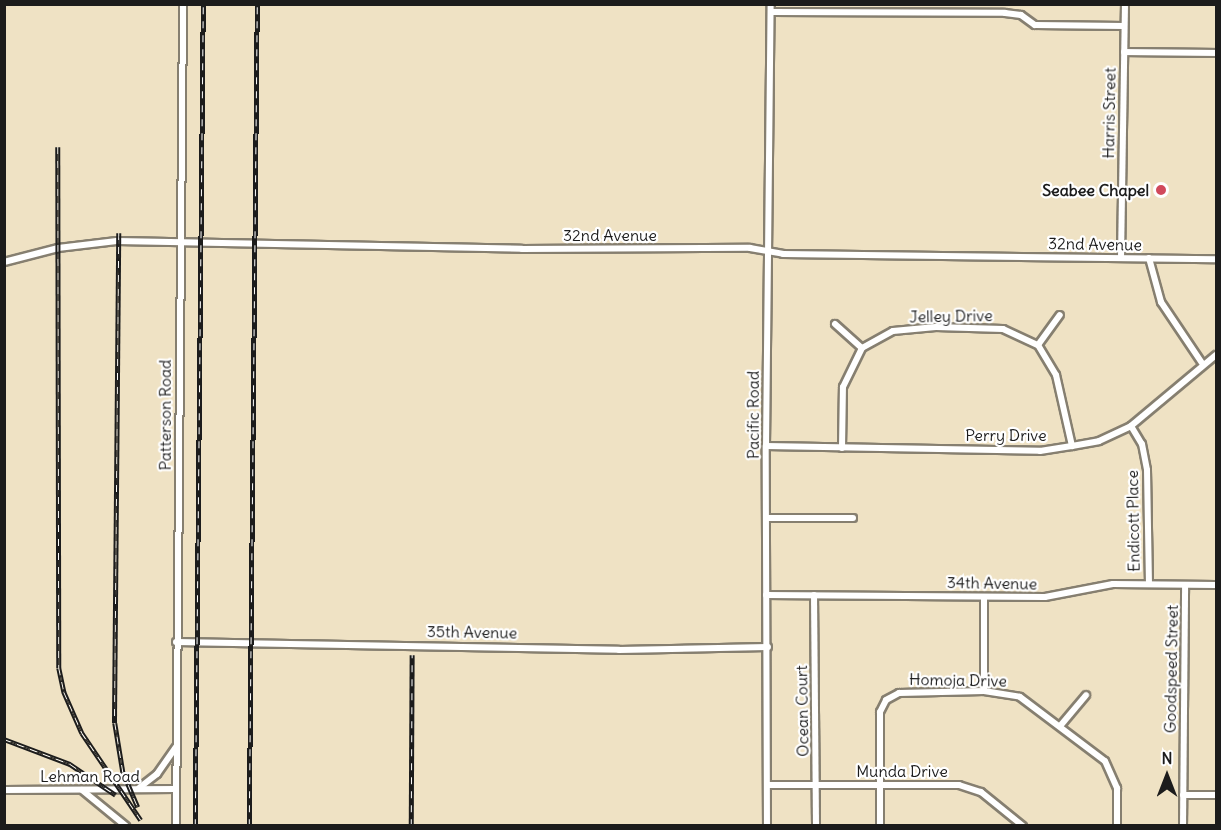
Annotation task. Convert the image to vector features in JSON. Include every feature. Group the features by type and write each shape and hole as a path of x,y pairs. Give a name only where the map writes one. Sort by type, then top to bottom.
{"street":[{"name":"Patterson Road","path":"176,825 179,243 183,4"},
{"name":"Harris Street","path":"1121,258 1125,4"},
{"path":"771,8 1019,14 1035,25 1124,26"},
{"name":"Pacific Road","path":"767,825 766,446 771,8"},
{"path":"1124,52 1216,52"},
{"name":"32nd Avenue","path":"4,262 90,244 179,243 750,248 767,252 1216,259"},
{"path":"1149,258 1161,302 1202,363"},
{"path":"1060,315 1038,345 1056,375 1071,446"},
{"path":"835,324 862,348 843,387 842,448"},
{"name":"Jelley Drive","path":"862,348 893,331 936,327 1003,329 1038,345"},
{"name":"Perry Drive","path":"766,446 1040,451 1099,441 1131,426 1202,363 1216,355"},
{"name":"Endicott Place","path":"1131,426 1142,444 1147,470 1149,584"},
{"path":"766,518 853,518"},
{"name":"Goodspeed Street","path":"1183,825 1185,585"},
{"name":"34th Avenue","path":"766,595 1050,597 1101,586 1216,585"},
{"name":"Ocean Court","path":"814,595 816,825"},
{"path":"984,597 984,692"},
{"name":"35th Avenue","path":"176,642 619,650 768,647"},
{"name":"Homoja Drive","path":"880,825 880,712 889,696 899,693 984,692 1013,694 1060,725 1111,769 1117,788 1117,825"},
{"path":"1060,725 1086,695"},
{"path":"138,789 156,774 176,747"},
{"name":"Munda Drive","path":"768,784 969,787 1023,825"},
{"name":"Lehman Road","path":"4,789 176,789"},
{"path":"82,790 126,825"},
{"path":"1183,795 1216,795"}],"railway":[{"path":"195,826 203,4"},
{"path":"249,826 257,4"},
{"path":"58,147 59,668 64,692 82,733 141,820"},
{"path":"119,233 115,723 123,772 138,807"},
{"path":"411,826 412,655"},
{"path":"4,739 70,764 116,795"}],"place":[{"name":"Seabee Chapel","path":"1161,190"}]}
